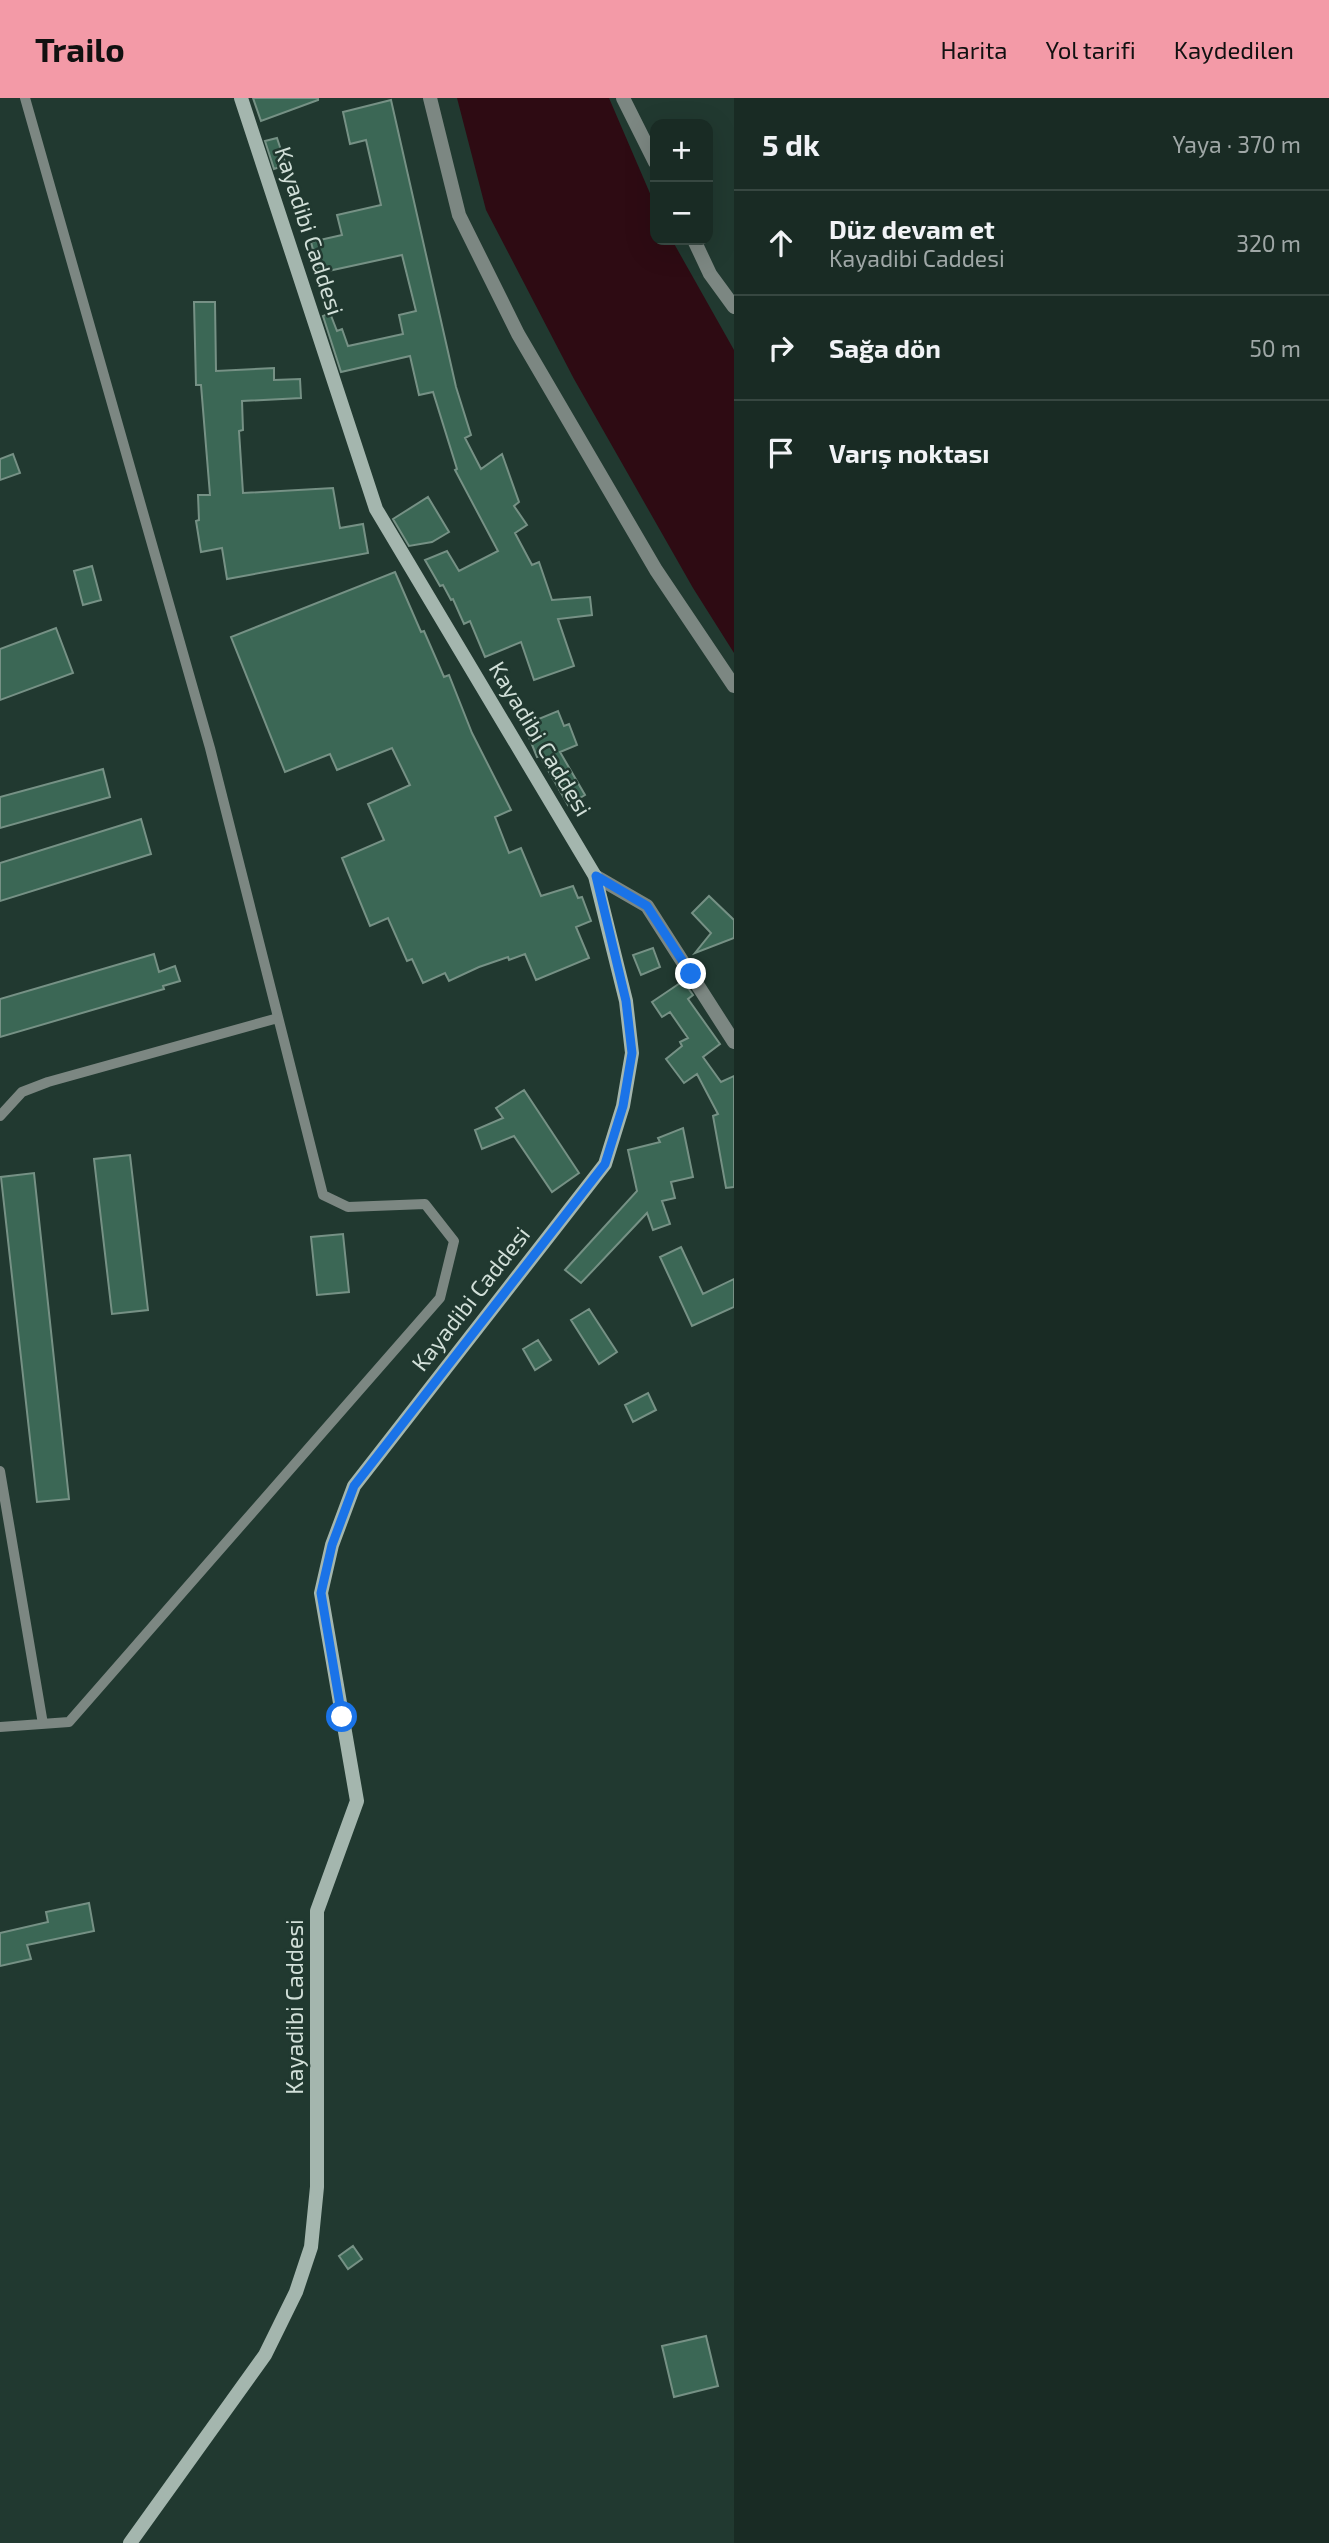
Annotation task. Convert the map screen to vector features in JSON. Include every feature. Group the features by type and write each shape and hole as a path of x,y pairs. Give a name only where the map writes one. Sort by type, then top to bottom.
{"street":[{"name":"Kayadibi Caddesi","path":"130,2543 265,2355 296,2292 311,2247 317,2187 317,1911 357,1801 321,1593 332,1545 354,1486 605,1164 623,1106 632,1053 626,1001 596,876 376,509 241,98"},
{"path":"430,98 459,215 518,334 656,570 734,686"},
{"path":"623,98 650,152"},
{"path":"696,245 710,274 734,307"},
{"path":"596,876 647,906 734,1042"}],"lane":[{"path":"0,1727 69,1722 440,1298 454,1241 425,1203 348,1207 323,1195 210,748 25,98"},
{"path":"0,1116 22,1092 48,1082 278,1017"},
{"path":"0,1471 43,1724"}],"shaded area":[{"path":"457,98 609,98 650,193 650,245 675,245 734,350 734,653 693,588 574,379 486,210"}],"building":[{"path":"253,98 318,98 318,100 261,121"},
{"path":"391,100 456,387 471,435 465,438 481,469 502,454 519,502 514,506 527,525 515,533 532,565 539,562 552,600 590,597 592,615 558,619 574,666 534,680 521,642 485,657 470,621 464,624 453,599 451,600 443,585 440,586 425,560 447,551 459,571 498,551 455,470 457,469 433,392 419,395 410,356 341,372 323,316 330,313 337,331 342,329 348,346 403,334 399,315 416,311 402,255 319,273 311,242 342,235 337,215 381,205 366,140 350,144 343,112"},
{"path":"277,138 286,165 274,169 265,141"},
{"path":"194,302 215,302 216,371 274,368 274,380 300,379 301,398 242,401 243,430 239,431 243,493 333,488 340,528 363,524 368,553 227,579 222,548 201,552 196,521 199,520 198,495 210,495 201,385 196,385"},
{"path":"13,454 20,473 0,480 0,459"},
{"path":"428,497 449,532 432,542 409,546 393,519"},
{"path":"92,566 101,600 83,605 74,571"},
{"path":"395,572 444,677 449,675 472,733 511,810 495,817 509,853 521,848 541,896 573,886 578,898 582,897 591,921 576,927 589,958 536,980 525,954 479,967 449,981 445,973 423,983 412,959 407,961 388,918 370,926 342,858 384,840 368,804 410,785 392,748 337,770 330,754 285,772 231,637"},
{"path":"56,628 73,673 0,700 0,649"},
{"path":"558,711 564,726 569,724 577,745 560,752 585,795 568,805 540,756 537,757 524,725"},
{"path":"103,769 110,797 0,828 0,797"},
{"path":"141,819 151,854 0,901 0,863"},
{"path":"709,896 734,920 734,938 695,953 711,933 692,913"},
{"path":"653,948 660,967 641,975 633,955"},
{"path":"154,954 159,972 175,966 180,981 163,986 164,989 0,1037 0,999"},
{"path":"683,981 693,995 688,999 720,1044 703,1057 721,1082 734,1076 734,1187 726,1188 713,1116 718,1114 697,1074 684,1083 666,1059 682,1046 680,1042 688,1038 670,1012 662,1017 652,1002"},
{"path":"524,1090 579,1173 552,1192 514,1136 482,1149 475,1130 503,1118 496,1108"},
{"path":"683,1128 693,1177 671,1182 675,1198 662,1201 670,1224 653,1230 647,1213 581,1283 565,1270 637,1191 628,1150 660,1142 658,1138"},
{"path":"130,1155 148,1310 112,1314 94,1159"},
{"path":"34,1173 69,1499 37,1502 1,1177"},
{"path":"343,1234 349,1292 317,1295 311,1237"},
{"path":"681,1247 703,1294 734,1279 734,1307 692,1326 660,1257"},
{"path":"589,1309 617,1352 599,1364 571,1320"},
{"path":"538,1340 551,1360 535,1370 523,1349"},
{"path":"648,1393 656,1410 633,1422 625,1405"},
{"path":"89,1903 94,1931 27,1945 31,1959 0,1966 0,1933 48,1922 46,1912"},
{"path":"353,2246 362,2259 348,2269 339,2256"},
{"path":"706,2336 718,2386 674,2397 662,2346"}],"route":[{"path":"342,1717 321,1593 332,1545 354,1486 605,1164 623,1106 632,1053 626,1001 596,876 647,906 691,974"}]}
